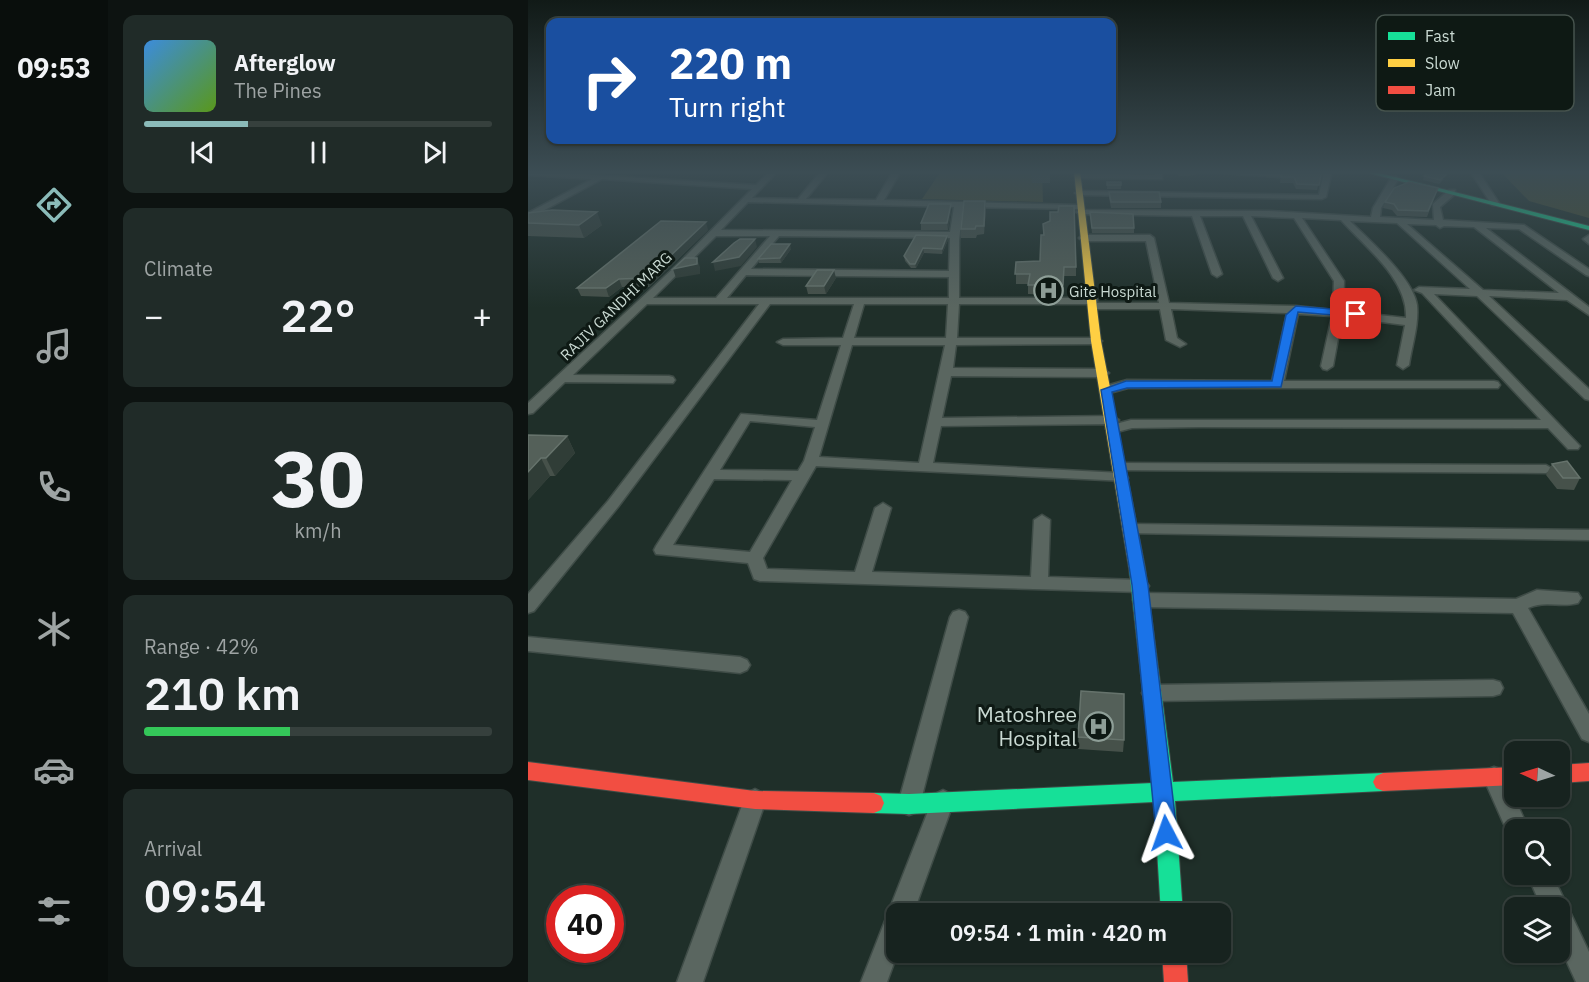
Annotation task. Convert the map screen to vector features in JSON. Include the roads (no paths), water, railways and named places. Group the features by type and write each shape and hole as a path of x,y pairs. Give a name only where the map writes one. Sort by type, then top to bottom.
{"street":[{"name":"RAJIV GANDHI MARG","path":"528,410 645,301 729,217"},
{"path":"925,468 951,341 953,235 957,217"},
{"path":"1081,217 1096,341 1104,373 1141,593 1164,793 1171,903"},
{"path":"1197,217 1216,274"},
{"path":"1247,217 1278,278"},
{"path":"1297,217 1339,280 1338,312 1327,366"},
{"path":"1309,217 1440,225 1521,227 1589,273"},
{"path":"1375,221 1376,217"},
{"path":"1437,217 1440,225"},
{"path":"1547,217 1589,228"},
{"path":"1344,219 1411,298 1410,322 1403,365"},
{"path":"1400,222 1479,292 1589,396"},
{"path":"1478,226 1589,312"},
{"path":"714,233 953,235"},
{"path":"719,301 777,233"},
{"path":"1083,237 1150,238 1172,340 1180,344"},
{"path":"744,273 952,274"},
{"path":"1425,290 1573,446"},
{"path":"1407,291 1570,297"},
{"path":"645,301 953,301 1165,305 1296,309 1410,322"},
{"path":"528,606 613,504 767,301"},
{"path":"860,301 811,461 755,558 760,575 1039,583 1141,593 1518,606 1537,596 1572,598"},
{"path":"1277,384 1291,315 1296,309"},
{"path":"783,342 1096,341"},
{"path":"945,372 1104,373"},
{"path":"562,378 669,380"},
{"path":"1106,390 1126,384 1494,385"},
{"path":"755,558 662,550 746,417 822,424"},
{"path":"934,422 1112,425 1198,423 1552,424"},
{"path":"811,461 925,468 1120,473 1546,469"},
{"path":"710,474 802,476"},
{"path":"862,578 883,508"},
{"path":"1039,583 1042,520"},
{"path":"1131,529 1589,535"},
{"path":"1518,606 1589,733"},
{"path":"909,804 959,617"},
{"path":"528,644 740,665"},
{"path":"1152,693 1493,688"},
{"path":"1570,773 1589,772"},
{"path":"531,776 755,800 909,804 1504,776"},
{"path":"690,982 755,800"},
{"path":"904,903 943,801"},
{"path":"1570,940 1589,981"},
{"path":"874,982 886,951"},
{"path":"1175,963 1176,982"}],"place":[{"name":"Gite Hospital","path":"1048,291"},
{"name":"Matoshree Hospital","path":"1098,726"}]}
